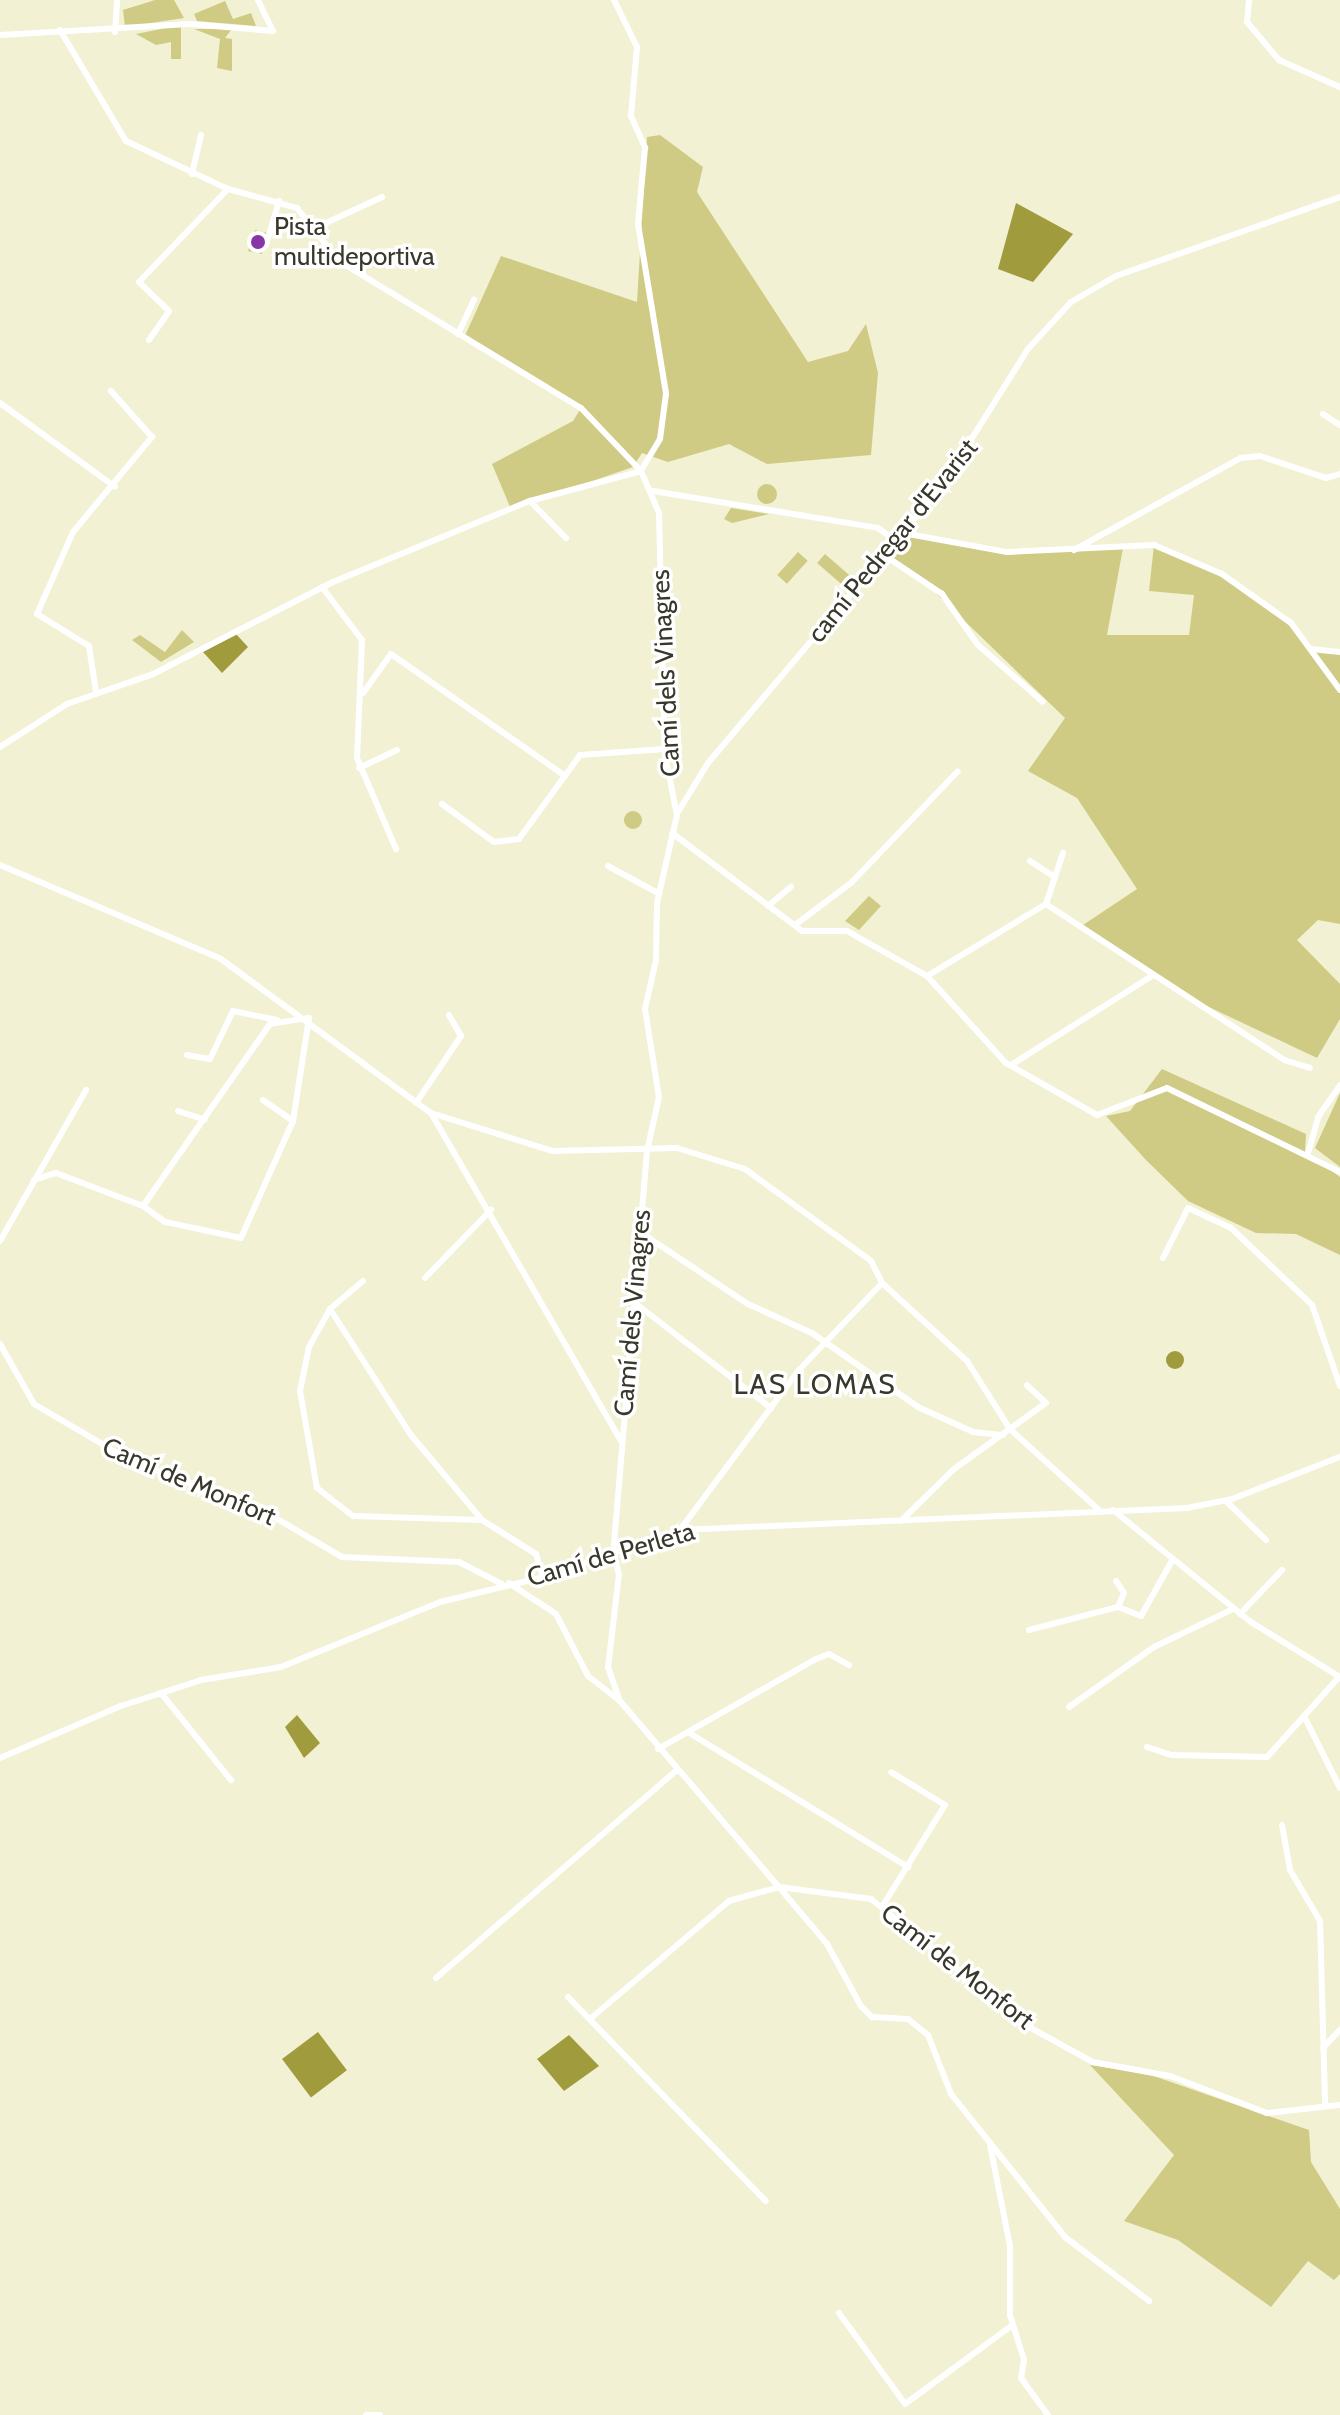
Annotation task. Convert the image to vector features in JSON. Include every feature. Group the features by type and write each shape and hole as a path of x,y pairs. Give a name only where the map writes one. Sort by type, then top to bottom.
{"street":[{"path":"115,32 117,0"},
{"path":"0,747 96,692 153,674 322,587 530,501 641,471 660,439 666,394 638,224 645,148 631,116 637,47 614,0"},
{"path":"1249,0 1247,22 1279,60 1340,87"},
{"path":"0,35 60,30 115,32 190,24 273,31 262,2"},
{"path":"60,30 114,128 144,154 228,189 279,201 266,245"},
{"path":"192,174 201,135"},
{"path":"149,340 169,311 139,282 228,189"},
{"path":"249,203 252,193"},
{"path":"315,228 382,197"},
{"name":"camí Pedregar d'Evarist","path":"677,815 708,763 903,533 977,438 1028,349 1071,302 1116,276 1340,197"},
{"name":"Camí dels Vinagres","path":"279,201 315,228 339,261 581,408 641,471 653,491 668,652 665,749 677,815 658,893 645,1009 659,1097 647,1151 613,1552 619,1574 608,1667 620,1701"},
{"path":"458,334 474,299"},
{"path":"96,692 89,646 37,614 73,532 115,487 153,431 111,391"},
{"path":"0,403 115,487"},
{"path":"1323,414 1340,425"},
{"path":"1074,550 1241,458 1260,456 1339,478"},
{"path":"653,491 878,528 896,541"},
{"path":"530,501 566,538"},
{"path":"903,533 1007,552 1154,545 1222,574 1291,623 1340,690"},
{"path":"884,555 942,594 978,645 1043,702"},
{"path":"322,587 362,640 359,768 396,849"},
{"path":"1311,649 1340,652"},
{"path":"363,693 391,654 565,776"},
{"path":"442,804 494,842 519,839 580,755 665,749"},
{"path":"359,768 397,750"},
{"path":"795,925 852,882 958,771"},
{"path":"672,833 810,934 847,931 927,976 1011,1065 1097,1115 1167,1088 1308,1153 1340,1172"},
{"path":"927,976 1046,904 1063,853"},
{"path":"1030,861 1055,877"},
{"path":"0,865 221,959 309,1018 431,1113 552,1151 703,1151 745,1169 860,1252 882,1283 967,1361 1010,1429 1100,1510"},
{"path":"608,866 658,893"},
{"path":"768,906 791,887"},
{"path":"1046,904 1284,1060 1310,1068"},
{"path":"1011,1065 1152,976"},
{"path":"187,1055 210,1059 233,1011 277,1020 309,1018"},
{"path":"416,1103 461,1036 449,1015"},
{"path":"34,1180 56,1173 143,1206 165,1222 241,1238 293,1121 309,1018"},
{"path":"143,1206 277,1020"},
{"path":"1308,1153 1318,1117 1340,1085"},
{"path":"0,1241 86,1090"},
{"path":"263,1100 293,1121"},
{"path":"178,1111 205,1120"},
{"path":"431,1113 491,1210 621,1441"},
{"path":"1163,1258 1188,1208 1231,1228 1312,1305 1340,1386"},
{"path":"425,1278 491,1210"},
{"path":"640,1232 748,1304 828,1343 918,1407 973,1432 1003,1435"},
{"path":"363,1281 330,1309 309,1347 300,1391 317,1488 353,1516 482,1520"},
{"path":"680,1530 771,1408 882,1283"},
{"path":"635,1303 771,1408"},
{"path":"330,1309 411,1435 482,1520 536,1554 543,1577"},
{"name":"Camí de Monfort","path":"0,1344 34,1404 131,1461 262,1510 342,1557 459,1562 506,1584 556,1614 588,1676 620,1701 676,1771 779,1887 859,1892 882,1907 1029,2027 1093,2062 1170,2076 1267,2113 1325,2104 1340,2105"},
{"path":"901,1521 1010,1429 1046,1403 1027,1385"},
{"name":"Camí de Perleta","path":"0,1758 161,1693 281,1667 506,1584 543,1577 680,1530 1113,1510 1226,1501 1340,1457"},
{"path":"1226,1501 1266,1540"},
{"path":"1113,1510 1237,1611 1340,1677 1267,1757 1172,1755 1147,1747"},
{"path":"1029,1630 1118,1607 1141,1616 1173,1559"},
{"path":"1069,1707 1154,1647 1237,1611 1282,1570"},
{"path":"1116,1581 1124,1593 1118,1607"},
{"path":"658,1749 691,1734 816,1659 829,1654 849,1665"},
{"path":"161,1693 231,1780"},
{"path":"1304,1716 1340,1788"},
{"path":"691,1734 908,1867"},
{"path":"436,1978 676,1771"},
{"path":"882,1907 945,1805 891,1772"},
{"path":"1282,1825 1290,1870 1320,1921 1325,2104"},
{"path":"590,2019 729,1901 779,1887 827,1944 867,2011 908,2019 928,2035 945,2084 1065,2237 1149,2301"},
{"path":"568,1997 766,2201"},
{"path":"1323,2048 1340,2030"},
{"path":"990,2141 1010,2246 1011,2326 1024,2360 1021,2378 1048,2415"},
{"path":"839,2313 905,2404 1011,2326"},
{"path":"366,2415 380,2415"}],"shaded area":[{"path":"155,0 174,0 184,18 125,27 123,10"},
{"path":"225,1 233,19 251,13 256,26 197,21 194,14"},
{"path":"181,25 181,59 171,59 171,42 156,45 136,34"},
{"path":"194,29 232,29 225,38 232,39 232,71 217,68 220,39"},
{"path":"660,135 703,167 697,192 808,362 848,351 866,324 878,373 871,455 767,464 729,444 668,462 642,453 633,467 511,509 492,464 573,421 581,408 464,338 501,256 637,302 647,137"},
{"path":"1016,203 1073,234 1033,282 998,269"},
{"name":"Pista multideportiva","path":"255,230 267,233 262,254 248,251"},
{"path":"763,484 771,484 777,494 771,504 763,504 757,498 757,490"},
{"path":"731,508 769,514 732,523 724,519"},
{"path":"907,534 1007,552 1123,548 1107,635 1189,635 1194,595 1149,591 1154,545 1222,574 1291,623 1314,651 1340,654 1340,924 1318,920 1297,940 1340,984 1340,1019 1317,1058 1177,992 1080,927 1137,889 1077,798 1028,771 1065,718 916,574 884,555"},
{"path":"798,552 808,561 787,584 777,575"},
{"path":"825,554 849,575 841,584 817,563"},
{"path":"182,630 194,642 161,662 132,640 140,635 165,652"},
{"path":"236,634 248,647 222,673 203,652"},
{"path":"629,811 637,811 642,820 640,827 629,829 624,824 624,816"},
{"path":"869,896 881,906 859,930 845,921"},
{"path":"1162,1069 1306,1134 1305,1152 1340,1177 1340,1255 1296,1234 1256,1233 1188,1201 1146,1160 1106,1116 1130,1111"},
{"path":"1340,1093 1340,1167 1315,1148"},
{"path":"1175,1351 1184,1360 1175,1369 1166,1360"},
{"path":"297,1715 320,1743 304,1758 285,1727"},
{"path":"318,2032 347,2070 311,2097 282,2059"},
{"path":"569,2035 599,2066 564,2091 537,2059"},
{"path":"1090,2065 1148,2074 1309,2130 1311,2162 1340,2209 1340,2274 1334,2280 1308,2261 1271,2307 1178,2240 1124,2221 1174,2155"}],"place":[{"name":"Pista multideportiva","path":"258,242"}],"district":[{"name":"LAS LOMAS","path":"815,1384"}]}
